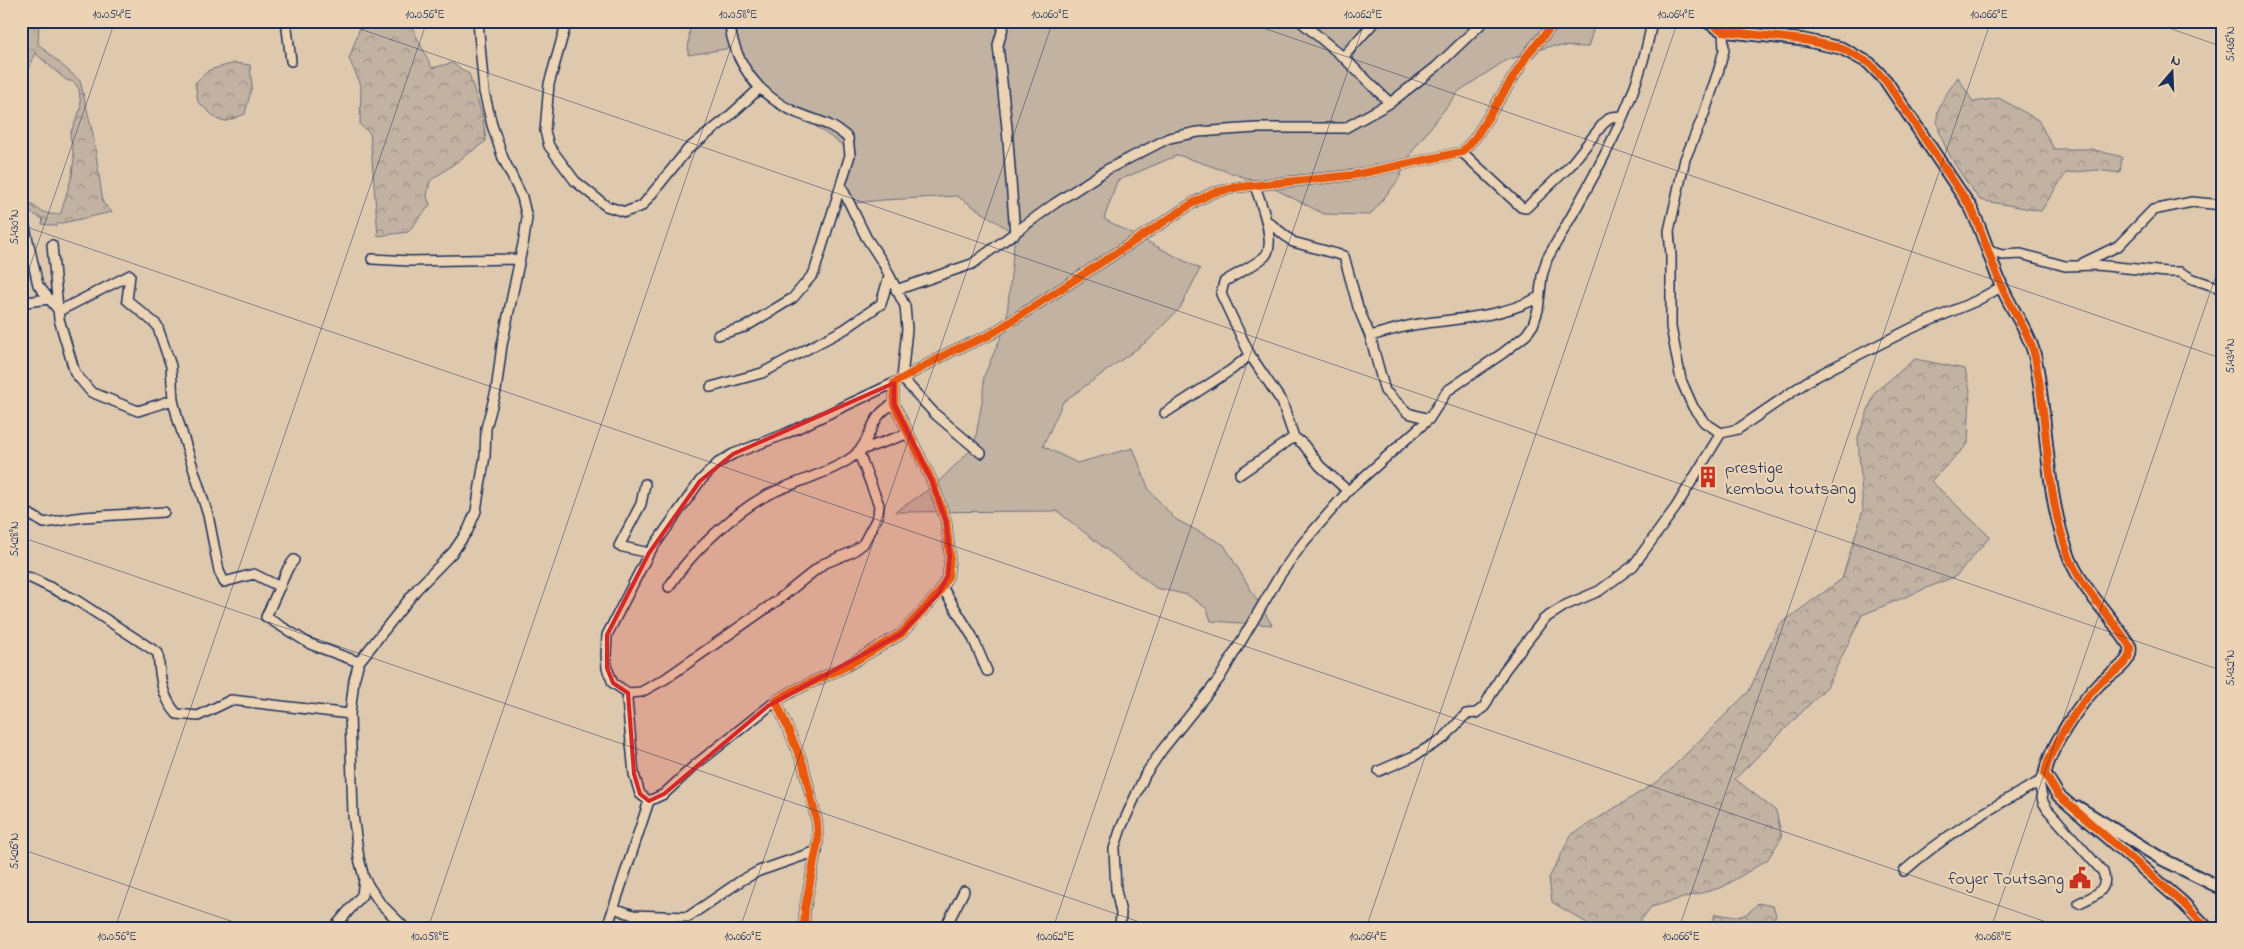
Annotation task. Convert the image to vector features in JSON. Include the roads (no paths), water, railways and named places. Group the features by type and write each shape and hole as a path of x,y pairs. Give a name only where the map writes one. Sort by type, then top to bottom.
{"street":[{"path":"286,21 292,61"},
{"path":"405,928 380,903 364,878 353,815 350,714 354,680 359,662 417,589 453,552 468,530 476,511 480,492 485,456 486,428 496,391 502,344 527,218 522,197 503,158 492,125 484,92 478,21"},
{"path":"567,21 549,84 545,131 549,146 575,181 606,206 625,212 642,206 688,149 725,120 760,88"},
{"path":"718,335 744,327 793,298 814,273 842,188 850,155 848,138 837,128 797,113 780,104 760,88 746,73 736,50 730,21"},
{"path":"1005,21 998,45 1008,128 1015,234"},
{"path":"1300,21 1343,57 1390,104"},
{"path":"1343,57 1375,21"},
{"path":"896,290 972,264 1054,204 1108,169 1169,138 1198,132 1256,128 1345,128 1390,104 1436,66 1484,21"},
{"path":"894,404 885,408 874,421 858,452 878,505 878,516 863,544 852,552 823,564 770,606 665,679 641,692 628,694 613,683 606,655 607,635 648,553 700,481 718,463 898,380 952,351 990,335 1193,203 1212,193 1255,186 1354,175 1462,152 1475,138 1528,54 1556,21"},
{"path":"1120,928 1121,914 1113,864 1114,849 1121,828 1145,775 1162,750 1219,679 1280,575 1303,542 1348,491 1428,419 1453,385 1503,354 1526,335 1533,325 1538,310 1546,259 1600,165 1622,116 1633,91 1652,21"},
{"path":"1706,21 1723,31 1804,40 1841,48 1868,63 1886,82 1953,180 1975,216 2001,287 2021,323 2034,355 2050,483 2066,545 2078,576 2111,618 2130,647 2130,654 2126,662 2090,694 2069,725 2051,752 2042,778 2044,802 2048,810 2103,872 2106,879 2103,887 2095,896 2080,903"},
{"path":"1721,433 1704,422 1693,407 1681,380 1671,326 1669,231 1685,159 1704,114 1722,56 1723,31"},
{"path":"1462,152 1521,207 1526,208 1569,167 1603,124 1611,117 1622,116"},
{"path":"1255,186 1267,221 1270,245 1266,256 1224,282 1221,294 1250,354 1282,402 1294,437 1303,444 1320,466 1348,491"},
{"path":"607,928 649,801 664,794 696,765 776,701 792,691 845,667 901,634 942,587 948,576 950,556 946,521 932,481 907,434 894,404 907,329 905,306 890,276 862,230 842,188"},
{"path":"2079,264 2118,246 2153,210 2192,202 2223,205"},
{"path":"21,219 24,223 38,284 59,312"},
{"path":"1267,221 1293,242 1344,256 1358,307 1370,336 1385,391 1408,413 1428,419"},
{"path":"52,245 59,312 74,373 91,392 138,411 173,400"},
{"path":"1989,251 2002,255 2021,254 2065,266 2079,264 2180,272 2193,279 2223,289"},
{"path":"372,259 418,261 519,259"},
{"path":"59,312 130,275 127,300 157,325 171,366 173,400 208,515 219,571 224,582 254,574 280,587"},
{"path":"711,387 762,373 845,330 881,304 890,276"},
{"path":"1379,771 1414,756 1444,738 1466,714 1476,713 1484,707 1504,671 1544,620 1566,605 1599,591 1633,566 1676,507 1721,433 1738,428 1751,421 1808,381 1832,368 1910,329 1976,301 2001,287"},
{"path":"1370,336 1416,324 1489,316 1526,304 1540,297"},
{"path":"21,304 49,299"},
{"path":"1164,413 1231,370 1250,354"},
{"path":"898,380 981,453"},
{"path":"669,587 699,548 760,499 844,461 858,452 907,434"},
{"path":"1240,474 1294,437"},
{"path":"645,484 641,504 619,546 648,553"},
{"path":"21,509 44,523 83,517 164,512"},
{"path":"294,560 288,568 266,617 310,644 359,662"},
{"path":"21,576 31,578 76,600 158,653 161,683 167,703 177,714 198,716 232,700 350,714"},
{"path":"942,587 972,636 987,671"},
{"path":"628,694 634,774 640,794 649,801"},
{"path":"776,701 803,764 817,822 817,851 804,908 804,928"},
{"path":"2042,778 2058,795 2183,903 2207,928"},
{"path":"1904,871 1930,848 2042,778"},
{"path":"2058,795 2162,859 2223,889"},
{"path":"614,908 633,915 688,917 742,880 759,871 817,851"},
{"path":"334,928 362,895 364,878"},
{"path":"945,928 964,891"}],"place":[{"name":"prestige kembou toutsang","path":"1708,477"},
{"name":"foyer Toutsang","path":"2080,878"}]}
